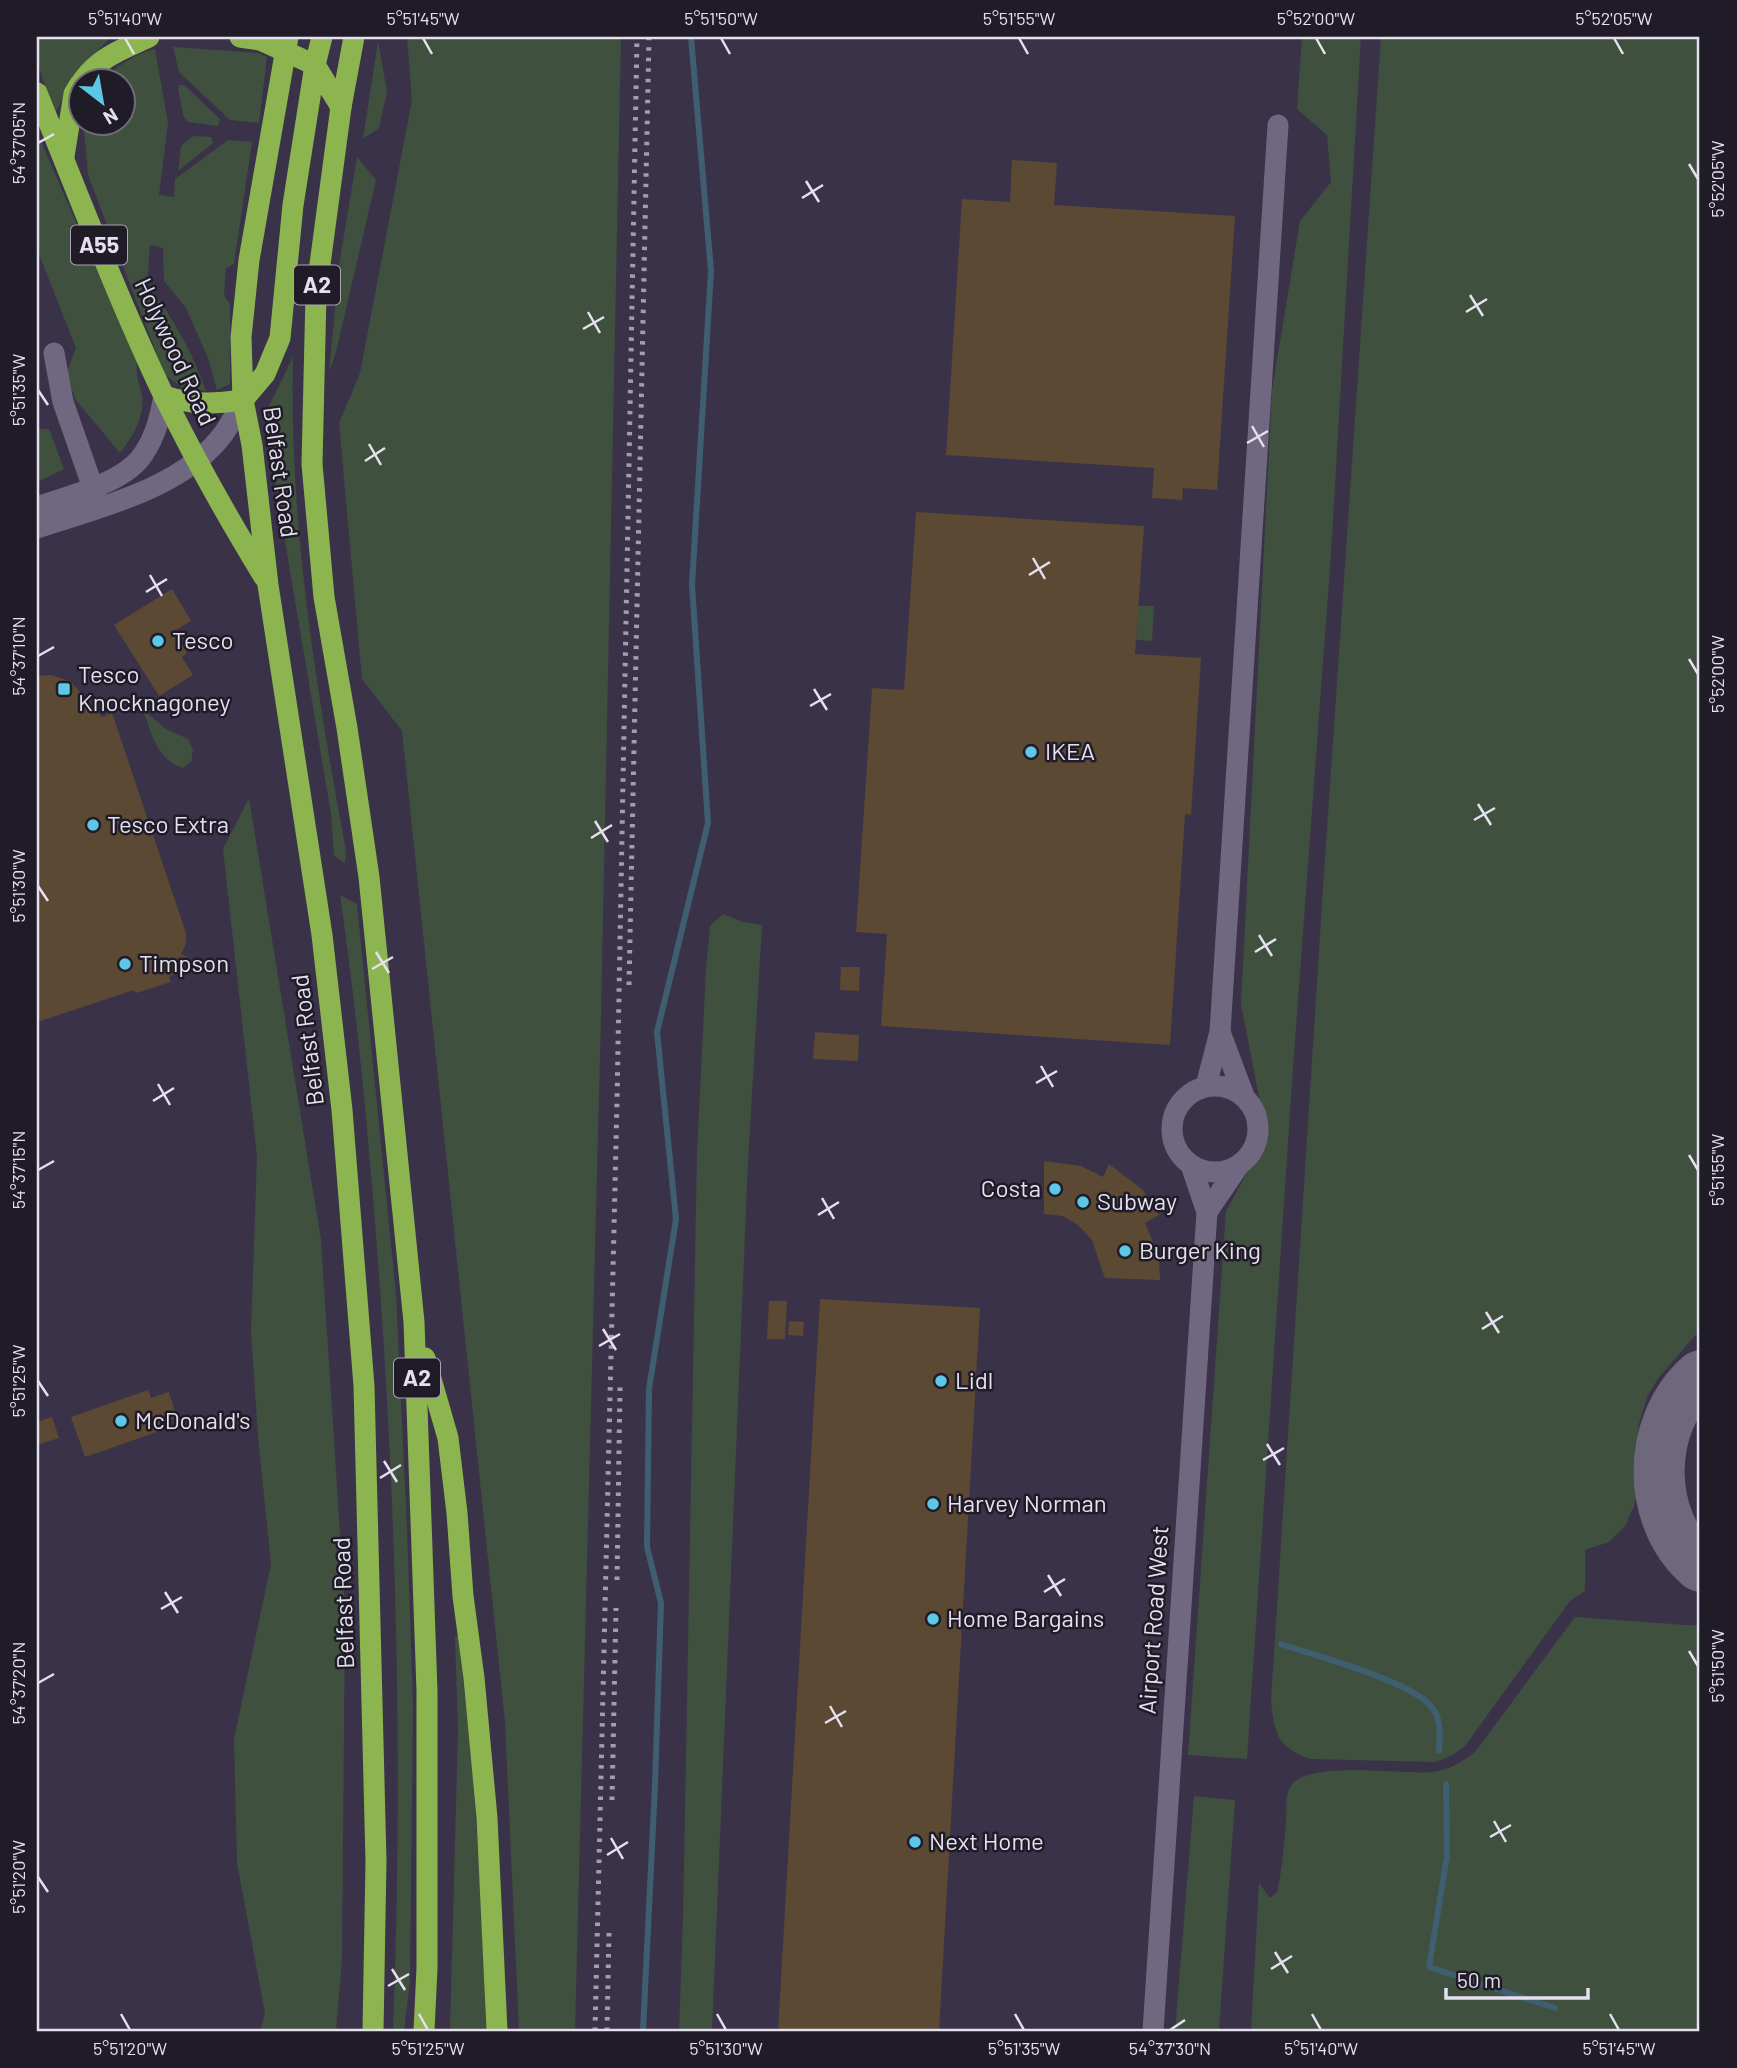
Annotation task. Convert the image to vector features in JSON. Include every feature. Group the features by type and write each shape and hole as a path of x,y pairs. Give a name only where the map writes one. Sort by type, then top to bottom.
{"highway":[{"path":"93,66 111,54 149,37"},
{"path":"240,37 287,44 315,65 341,107"},
{"path":"164,396 190,404 243,400 265,374 280,338 293,205 315,65 322,37"},
{"name":"A2","path":"341,107 354,37"},
{"name":"Belfast Road","path":"287,44 248,260 241,337 243,400 252,445 268,585 322,935 342,1110 365,1386 376,1861 373,2031"},
{"name":"Holywood Road","path":"37,93 129,318 164,396 268,585"},
{"name":"Belfast Road","path":"341,107 316,293 312,464 324,597 369,877 414,1322 428,1692 427,1968 424,2031"},
{"path":"63,158 67,136"},
{"path":"414,1322 448,1438 457,1513 463,1596 488,1818 497,2031"}],"street":[{"path":"1206,1086 1220,1032 1278,125"},
{"path":"54,353 63,402 100,508"},
{"path":"37,507 114,478 134,466 144,455 158,427 164,396"},
{"path":"37,528 78,517 170,479 197,460 223,435 243,400"},
{"path":"1207,1212 1255,1145 1258,1131 1257,1118 1244,1096 1220,1032"},
{"path":"1239,1165 1215,1172 1191,1165 1176,1148 1171,1125 1174,1112 1182,1100 1193,1091 1219,1085 1244,1096"},
{"name":"Airport Road West","path":"1153,2031 1207,1212 1191,1165"}],"green space":[{"path":"37,37 104,37 108,40 84,66 66,66 66,93 55,113 37,63"},
{"path":"407,37 621,37 601,1016 575,2031 519,2031 505,1722 402,731 362,679 339,423 360,373 412,100"},
{"path":"1302,37 1361,37 1331,554 1293,1068 1247,1759 1188,1755 1226,1211 1256,1156 1265,1128 1241,1004 1272,390 1300,221 1331,182 1327,135 1297,109"},
{"path":"1381,37 1700,37 1700,1330 1659,1377 1647,1397 1639,1424 1636,1456 1639,1485 1625,1526 1609,1542 1585,1550 1585,1591 1570,1601 1465,1746 1436,1762 1310,1759 1290,1749 1279,1737 1271,1700"},
{"path":"378,41 387,92 379,128 363,139"},
{"path":"173,47 258,53 267,57 259,123 230,120 179,72"},
{"path":"155,49 168,123 159,195 174,197 175,179 228,140 252,142 234,264 226,268 224,295 230,304 230,384 217,390 208,358 186,308 164,281 163,248 150,245 147,284 181,335 206,391 184,389 165,375 88,175 85,136 136,136 136,66 119,66"},
{"path":"184,85 220,119 218,126 188,122 183,115 178,88"},
{"path":"37,132 137,363 142,412 133,434 120,453 76,400 66,374 76,348 37,249"},
{"path":"193,136 211,137 213,143 178,171 181,146"},
{"path":"357,157 376,180 329,372 340,259"},
{"path":"293,357 295,481 300,544 324,729 346,851 345,863 334,856 331,814 264,416"},
{"path":"37,429 49,429 64,469 37,482"},
{"path":"1138,606 1154,606 1152,641 1136,640"},
{"path":"143,710 166,729 188,739 193,750 191,762 183,768 167,759 153,737"},
{"path":"249,798 321,1240 345,1610 342,1960 336,2031 260,2031 265,2013 237,1863 234,1739 271,1564 251,1332 257,1156 223,849"},
{"path":"340,895 357,904 396,1294 413,1706 410,1981 404,2031 393,2031 398,1737 384,1346 366,1115"},
{"path":"723,914 743,922 762,925 748,1162 712,2031 679,2031 697,1152 710,926"},
{"path":"1575,1617 1700,1626 1700,2031 1251,2031 1259,1883 1270,1898 1277,1892 1284,1849 1287,1800 1291,1786 1300,1778 1315,1773 1356,1770 1432,1772 1460,1762 1475,1752"},
{"path":"455,1636 458,1637 464,1686 473,1785 486,2031 450,2031 458,1729"},
{"path":"1194,1796 1235,1800 1219,2031 1175,2031"}],"building":[{"path":"1012,160 1057,163 1054,205 1235,216 1217,490 1183,488 1182,500 1152,498 1154,468 946,455 962,199 1010,202"},
{"name":"IKEA","path":"916,512 1144,526 1135,654 1201,658 1191,815 1185,814 1170,1045 881,1026 887,934 856,932 872,688 904,690"},
{"path":"172,589 191,621 174,631 187,653 182,657 193,675 159,696 114,625"},
{"name":"Tesco Extra","path":"51,675 70,681 102,717 112,713 186,933 186,944 181,954 190,958 181,970 169,977 171,982 136,993 134,990 37,1022 37,676"},
{"path":"841,967 860,967 859,991 840,990"},
{"path":"815,1032 859,1035 858,1061 813,1059"},
{"path":"1044,1161 1081,1166 1103,1177 1109,1164 1143,1190 1159,1215 1145,1223 1159,1257 1160,1280 1105,1278 1092,1240 1078,1225 1063,1216 1044,1214"},
{"path":"820,1299 980,1308 939,2031 778,2031"},
{"path":"769,1301 787,1301 785,1339 767,1339"},
{"path":"789,1321 804,1322 803,1336 788,1335"},
{"name":"McDonald's","path":"148,1390 151,1398 169,1392 177,1418 161,1424 163,1430 85,1457 71,1417"},
{"path":"52,1417 59,1438 37,1445 37,1422"}],"waterway":[{"path":"643,2031 661,1603 647,1547 649,1389 676,1219 657,1032 708,823 692,585 711,271 691,37"},
{"path":"1281,1644 1382,1678 1418,1696 1430,1705 1437,1715 1439,1751"},
{"path":"1446,1784 1447,1856 1429,1967 1555,2008"}],"taxiway":[{"path":"1700,1376 1682,1396 1669,1419 1662,1444 1659,1471 1662,1498 1669,1523 1682,1546 1700,1566"}],"railway":[{"path":"595,2031 617,1101 637,37"},
{"path":"629,985 649,37"},
{"path":"617,1580 620,1387"},
{"path":"612,1800 616,1608"},
{"path":"607,2031 609,1930"}],"place":[{"name":"Tesco","path":"158,641"},
{"name":"Tesco Knocknagoney","path":"64,689"},
{"name":"IKEA","path":"1031,752"},
{"name":"Tesco Extra","path":"93,825"},
{"name":"Timpson","path":"125,964"},
{"name":"Costa","path":"1055,1189"},
{"name":"Subway","path":"1083,1202"},
{"name":"Burger King","path":"1125,1251"},
{"name":"Lidl","path":"941,1381"},
{"name":"McDonald's","path":"121,1421"},
{"name":"Harvey Norman","path":"933,1504"},
{"name":"Home Bargains","path":"933,1619"},
{"name":"Next Home","path":"915,1842"}]}
